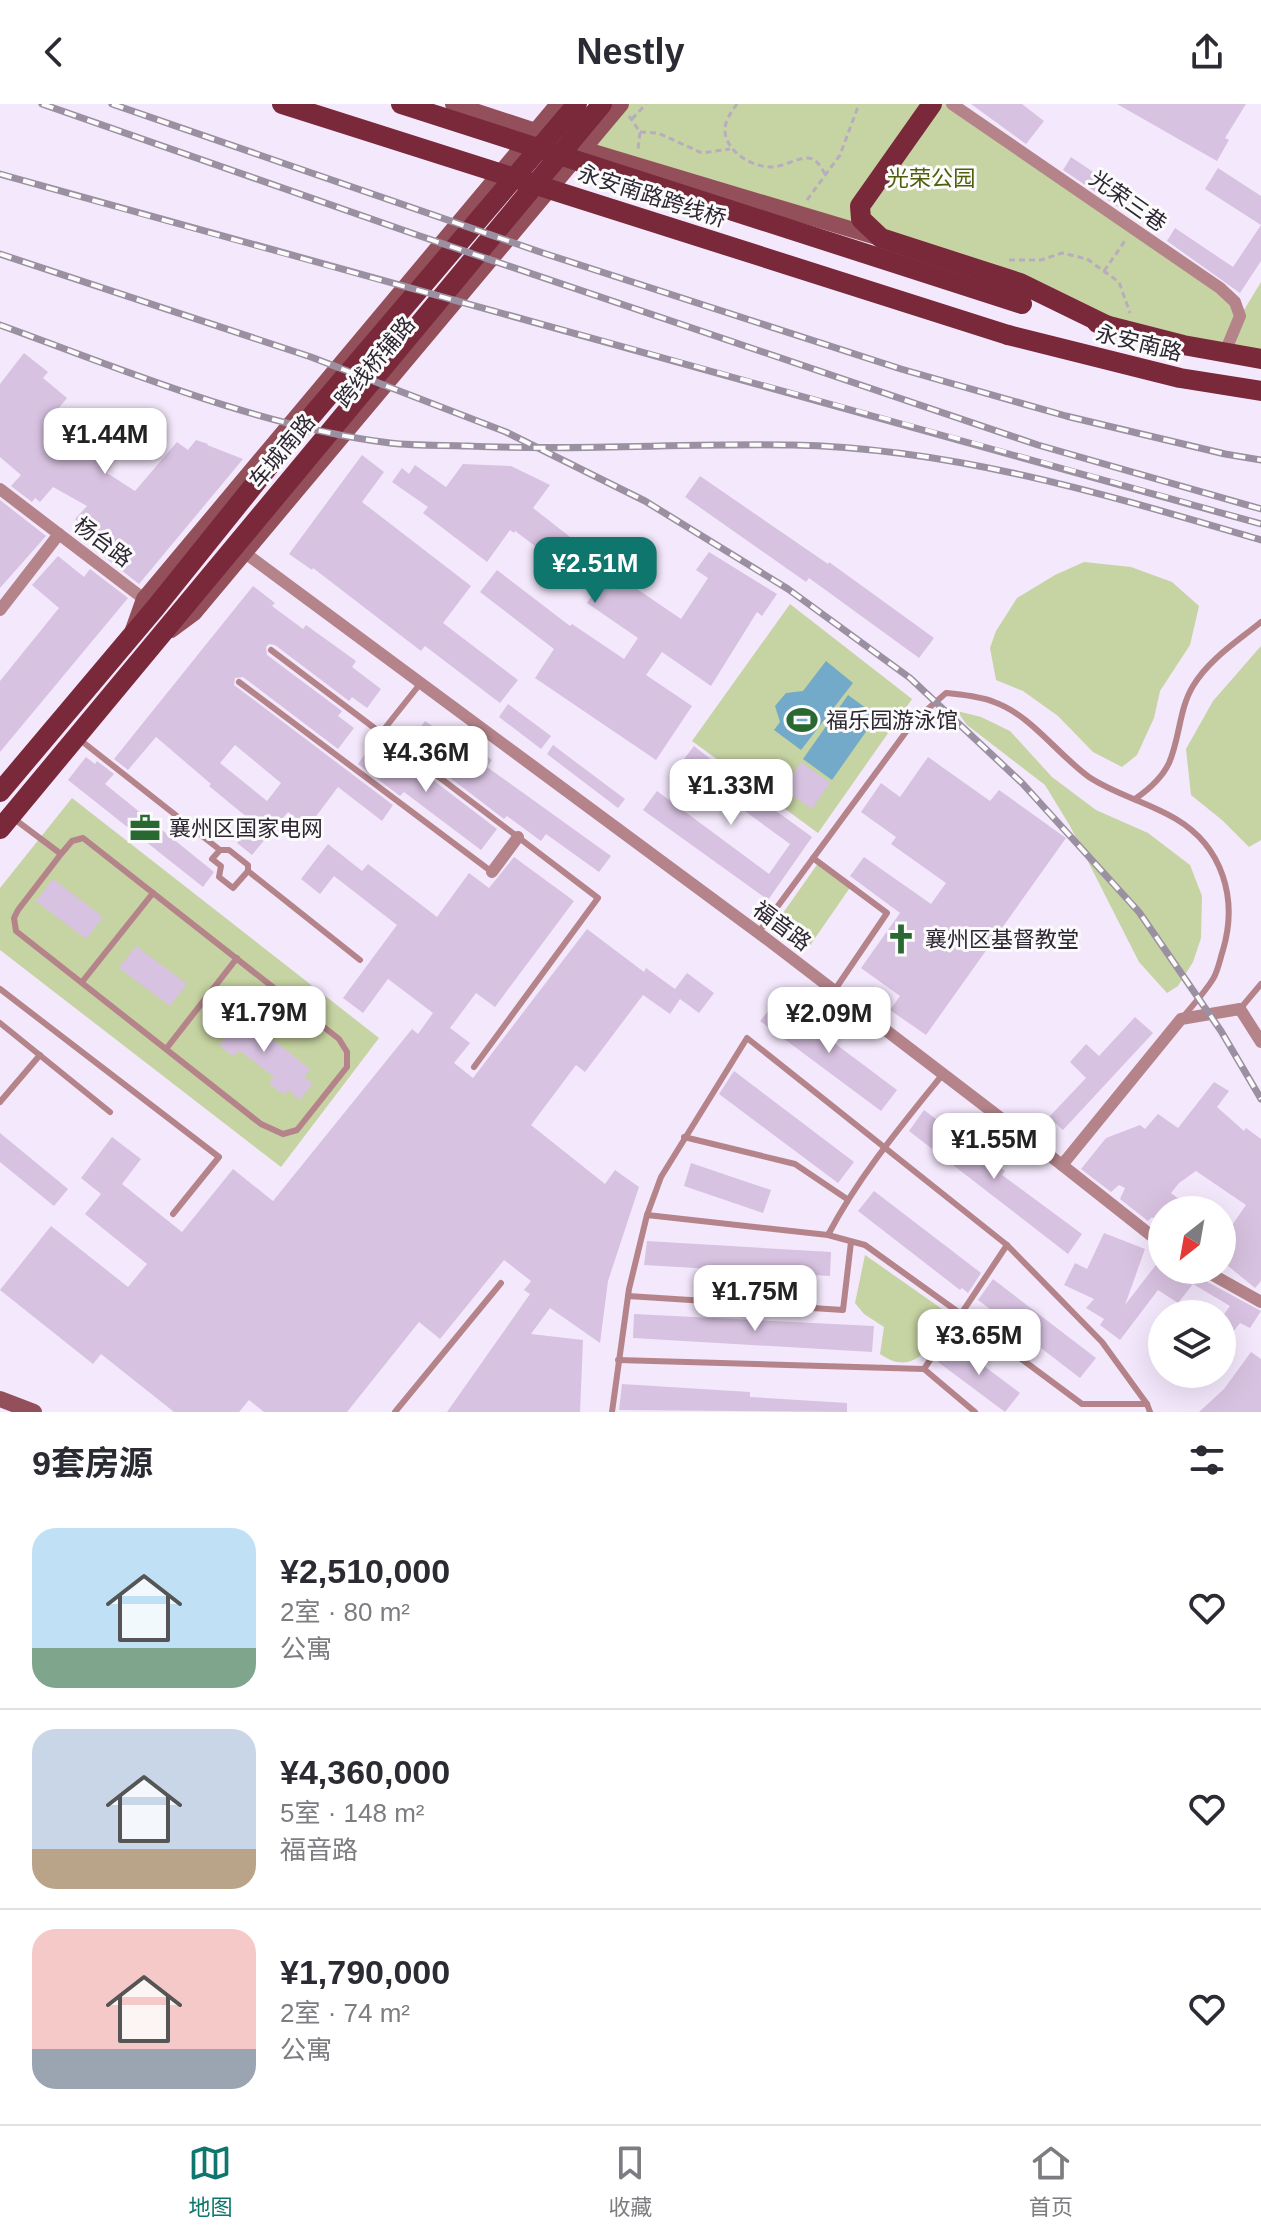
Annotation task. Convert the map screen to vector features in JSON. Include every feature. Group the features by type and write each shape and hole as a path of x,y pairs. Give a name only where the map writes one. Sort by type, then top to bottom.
{"main road":[{"name":"永安南路跨线桥","path":"282,104 1008,335"},
{"name":"永安南路跨线桥","path":"401,104 1022,304"},
{"name":"车城南路","path":"0,792 274,460 577,104"},
{"path":"932,104 860,206 861,219 881,238 1020,283 1108,326"},
{"name":"车城南路","path":"5,822 613,106"},
{"name":"永安南路","path":"1022,304 1261,359"},
{"name":"永安南路","path":"1008,335 1180,378 1261,391"}],"street":[{"path":"453,104 536,131"},
{"name":"跨线桥辅路","path":"130,637 144,599 558,104"},
{"name":"光荣三巷","path":"952,104 1235,302 1240,316 1225,352"},
{"name":"跨线桥辅路","path":"156,641 194,613 583,149 613,106"},
{"path":"583,149 881,238"},
{"name":"杨台路","path":"0,489 144,599"},
{"path":"0,610 59,534"},
{"name":"福音路","path":"245,553 758,933 1148,1233"},
{"path":"492,872 518,837"},
{"path":"1062,1165 1181,1019 1240,1009 1261,1042"},
{"path":"1229,1284 1261,1302"},
{"path":"0,1399 34,1412"}],"lane":[{"path":"1135,799 1150,788 1169,763 1179,719 1193,687 1210,663 1261,622"},
{"path":"271,650 598,898 474,1067"},
{"path":"239,682 492,872"},
{"path":"381,733 420,684"},
{"path":"758,933 914,721 946,693 978,697 997,703 1026,721 1089,777 1111,791 1179,821 1205,842 1223,871 1231,911 1215,977 1181,1019"},
{"path":"77,736 220,850 229,850 248,865 248,871 233,888 219,877 221,866 212,859 220,850"},
{"path":"5,822 61,854"},
{"path":"83,838 339,1039 347,1052 347,1067 297,1130 283,1134 261,1124 16,931 14,918 18,910 61,854 72,841 83,838"},
{"path":"813,858 887,913 834,991"},
{"path":"248,871 360,960"},
{"path":"82,982 153,893"},
{"path":"166,1049 237,958"},
{"path":"1240,1009 1261,984"},
{"path":"0,989 219,1157 173,1214"},
{"path":"0,1023 110,1112"},
{"path":"612,1412 628,1296 647,1215 661,1177 747,1038 1007,1245 1102,1342 1148,1408"},
{"path":"0,1102 40,1055"},
{"path":"828,1235 847,1199 885,1145 943,1074"},
{"path":"684,1137 795,1164 847,1199"},
{"path":"647,1215 828,1235 865,1245 1082,1404 1148,1408"},
{"path":"628,1296 843,1310 851,1242"},
{"path":"924,1369 1007,1245"},
{"path":"395,1412 501,1283"},
{"path":"618,1360 924,1369 975,1412"}],"path":[{"path":"631,120 646,104"},
{"path":"737,104 728,117 724,131 730,149 750,162 770,167 809,158 818,162 825,174"},
{"path":"805,216 808,197 840,155 859,104"},
{"path":"613,106 631,120 640,132 633,164"},
{"path":"640,132 658,133 702,153 730,149"},
{"path":"1104,271 1133,229"},
{"path":"1004,259 1041,260 1062,253 1087,259 1119,282 1129,306 1134,332"}],"green space":[{"name":"光荣公园","path":"621,104 952,104 1220,288 1241,315 1261,282 1261,359 1183,345 1020,283 583,149"},
{"path":"1084,562 1131,567 1172,582 1199,606 1190,645 1160,691 1154,718 1137,755 1122,767 1093,752 1058,716 1023,691 996,680 990,648 996,631 1017,598"},
{"name":"福乐园游泳馆","path":"790,604 912,699 818,833 692,741"},
{"path":"1261,646 1261,840 1249,847 1191,795 1186,749 1213,701"},
{"path":"957,711 981,717 1010,731 1052,777 1096,810 1148,833 1190,865 1202,896 1201,938 1193,962 1178,986 1167,993 1139,962 1070,826 1045,785 967,725"},
{"path":"72,798 379,1038 281,1167 0,950 0,888"},
{"path":"819,862 851,886 809,947 776,923"},
{"path":"865,1255 942,1309 944,1321 939,1331 927,1349 912,1361 892,1360 880,1354 884,1327 864,1314 855,1303"}],"water":[{"path":"826,661 853,683 801,750 774,730 780,722 775,706 786,693 803,691"},
{"path":"848,695 877,716 832,780 803,759"}],"building":[{"path":"971,104 1022,104 1044,121 1026,144"},
{"path":"1117,104 1246,104 1225,138 1229,140 1217,161"},
{"path":"1071,157 1136,201 1127,213 1063,170"},
{"path":"1218,168 1261,196 1261,225 1205,189"},
{"path":"1261,225 1261,261 1240,293 1167,241 1175,228 1233,267"},
{"path":"24,353 48,372 43,378 67,398 43,427 76,451 81,442 115,460 107,473 135,491 177,442 188,450 196,440 243,459 139,584 102,555 100,552 106,545 75,519 87,506 53,487 40,502 35,498 32,502 11,486 21,475 0,457 0,384"},
{"path":"362,455 384,472 362,502 471,586 443,623 518,680 500,703 425,646 421,651 313,568 289,554"},
{"path":"463,464 511,466 550,485 533,508 605,567 681,619 708,578 696,570 709,552 777,594 762,616 757,612 711,686 662,652 646,675 692,706 656,760 535,678 554,649 480,592 497,570 570,626 572,624 624,659 638,638 587,603 595,591 515,531 510,530 487,562 423,513 428,507 392,482 402,468 409,474 415,465 446,487"},
{"path":"700,476 829,562 934,638 919,658 809,578 806,582 685,497"},
{"path":"0,500 46,536 0,588"},
{"path":"58,556 84,577 90,569 128,598 0,752 0,681 59,608 32,585"},
{"path":"253,586 275,603 272,606 303,629 306,625 356,661 352,667 381,689 367,708 352,697 349,701 275,645 266,647 267,655 342,711 338,716 354,728 338,749 243,677 235,678 234,685 393,805 382,821 338,787 308,827 288,812 252,855 237,843 254,823 156,737 128,770 114,759","holes":["235,745 281,783 267,801 220,763"]},
{"path":"508,704 551,736 541,749 499,717"},
{"path":"425,721 469,752 474,746 492,760 487,767 611,856 599,872 546,834 541,841 507,816 504,819 407,745"},
{"path":"375,740 397,757 399,754 497,829 481,850 404,792 400,796 358,764"},
{"path":"553,745 625,799 618,808 547,754"},
{"path":"694,746 713,761 711,764 812,837 768,900 643,810 657,791 769,874 790,844 680,764"},
{"name":"襄州区国家电网","path":"86,757 114,774 105,784 214,872 203,887 68,780"},
{"path":"928,757 990,801 999,790 1066,838 926,1035 890,1010 900,996 861,968 900,913 850,876 864,857 931,904 946,883 891,844 896,837 861,812 881,783 900,797"},
{"path":"801,762 830,783 812,809 783,789"},
{"path":"328,844 362,871 368,864 437,917 469,873 489,888 514,857 574,901 495,1007 476,993 450,1028 470,1043 454,1063 473,1078 587,929 644,972 646,968 675,989 687,973 714,993 699,1013 680,999 670,1014 643,995 585,1072 576,1065 531,1125 605,1184 615,1170 639,1187 608,1281 600,1343 550,1308 531,1334 583,1340 580,1412 447,1412 530,1294 524,1290 531,1281 504,1260 440,1339 419,1322 347,1412 264,1412 249,1400 239,1412 174,1412 101,1354 93,1364 0,1290 51,1226 128,1287 147,1264 85,1214 101,1194 81,1178 112,1137 141,1159 122,1184 182,1232 233,1169 273,1201 412,1029 418,1034 433,1013 388,979 363,1013 343,998 397,925 334,876 320,894 301,879"},
{"path":"53,879 103,917 86,939 36,901"},
{"path":"136,946 187,984 170,1006 119,968"},
{"path":"777,1000 897,1090 881,1111 760,1021"},
{"path":"238,1012 310,1069 304,1077 313,1083 300,1100 288,1090 284,1095 269,1084 274,1077 239,1050 234,1057 219,1045 224,1039 211,1030 222,1016 230,1022"},
{"path":"1135,1017 1153,1033 1063,1130 1049,1117 1086,1078 1070,1062 1086,1044 1099,1056"},
{"path":"734,1071 854,1162 838,1183 719,1094"},
{"path":"1214,1082 1229,1091 1217,1107 1244,1131 1246,1128 1261,1139 1261,1281 1255,1288 1236,1272 1236,1220 1246,1205 1236,1196 1196,1171 1179,1183 1171,1193 1175,1196 1148,1196 1148,1221 1120,1199 1125,1188 1119,1185 1111,1192 1081,1169 1106,1138 1140,1125 1145,1129 1158,1114 1178,1128"},
{"path":"924,1110 1005,1171 1002,1175 1082,1234 1068,1254 909,1131"},
{"path":"0,1133 68,1189 54,1206 0,1162"},
{"path":"691,1163 771,1190 763,1213 684,1186"},
{"path":"874,1191 981,1273 968,1293 858,1211"},
{"path":"1104,1233 1145,1249 1125,1305 1148,1275 1148,1284 1193,1284 1180,1300 1173,1300 1158,1290 1120,1340 1100,1325 1104,1319 1086,1308 1094,1299 1064,1285 1075,1263 1087,1269"},
{"path":"647,1241 831,1252 830,1276 644,1265"},
{"path":"993,1279 1096,1358 1080,1378 978,1300"},
{"path":"1193,1284 1211,1284 1261,1311 1250,1328 1240,1323 1236,1328 1236,1300 1220,1300"},
{"path":"634,1314 874,1326 872,1352 633,1338"},
{"path":"952,1342 1020,1393 1005,1412 938,1362"},
{"path":"1251,1352 1261,1359 1261,1412 1199,1412 1225,1388 1236,1388 1236,1373"},
{"path":"622,1384 750,1392 750,1397 847,1403 847,1412 619,1410"}],"railway":[{"path":"42,104 420,236 1038,445 1261,509"},
{"path":"112,104 546,254 901,369 1066,416 1261,460"},
{"path":"0,174 1261,524"},
{"path":"0,254 311,357 506,432 645,501 788,589 910,678 1022,783 1139,912 1221,1031 1261,1099"},
{"path":"0,325 192,395 290,424 340,435 419,445 549,448 792,445 852,448 912,455 1030,477 1261,540"}],"place":[{"name":"福乐园游泳馆","path":"802,720"},
{"name":"襄州区国家电网","path":"145,828"},
{"name":"襄州区基督教堂","path":"901,939"}]}
